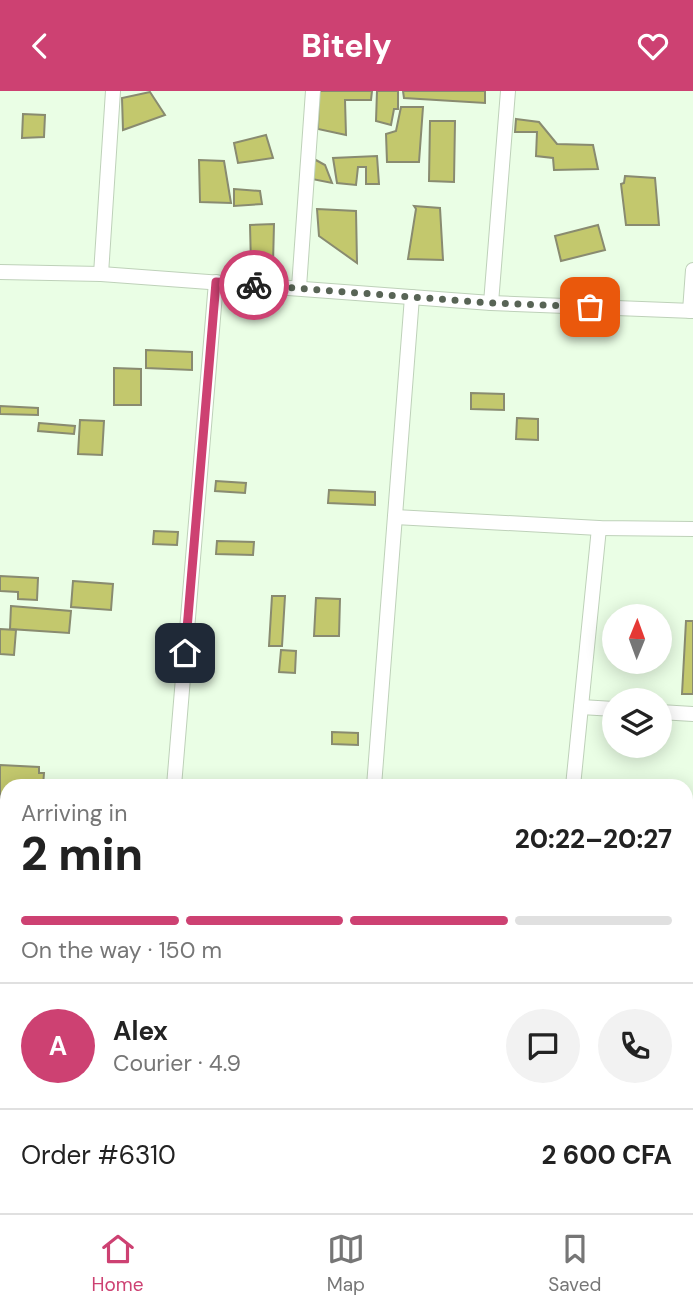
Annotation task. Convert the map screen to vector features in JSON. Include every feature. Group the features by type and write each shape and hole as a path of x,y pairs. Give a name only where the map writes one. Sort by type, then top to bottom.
{"street":[{"path":"101,274 113,91"},
{"path":"299,288 313,91"},
{"path":"491,303 508,91"},
{"path":"0,272 101,274 491,303 691,311 693,270"},
{"path":"175,779 216,282"},
{"path":"375,779 412,297"},
{"path":"395,517 599,528 693,529"},
{"path":"574,779 599,528"},
{"path":"581,707 602,708"},
{"path":"672,713 693,715"}],"building":[{"path":"319,91 372,91 371,100 345,100 346,135 318,129"},
{"path":"377,91 398,91 398,109 394,109 391,125 376,121"},
{"path":"403,91 485,91 485,103 404,98"},
{"path":"150,92 165,115 123,130 122,98"},
{"path":"401,107 423,107 419,162 387,162 386,134 396,131"},
{"path":"23,114 45,115 44,137 22,138"},
{"path":"516,119 539,122 557,144 593,145 598,169 554,170 553,158 536,156 537,132 515,132"},
{"path":"430,121 455,121 454,182 429,181"},
{"path":"266,135 273,158 238,163 234,143"},
{"path":"377,156 379,184 366,184 366,167 358,167 356,185 337,183 333,158"},
{"path":"314,159 325,165 332,183 312,179"},
{"path":"199,160 224,161 231,203 200,202"},
{"path":"625,176 655,178 659,225 626,225 621,184 624,183"},
{"path":"234,189 260,191 262,204 234,206"},
{"path":"414,206 440,208 443,260 408,259 416,209"},
{"path":"317,209 356,211 357,263 319,236"},
{"path":"274,224 273,264 251,265 250,225"},
{"path":"598,225 605,250 561,261 555,236"},
{"path":"146,350 192,352 192,370 146,368"},
{"path":"114,368 141,369 141,405 114,405"},
{"path":"471,393 504,394 504,410 471,409"},
{"path":"0,406 38,408 38,415 0,414"},
{"path":"517,418 538,419 538,440 516,439"},
{"path":"80,420 104,421 102,455 78,454"},
{"path":"39,423 75,426 74,434 38,431"},
{"path":"216,481 246,483 245,493 215,491"},
{"path":"329,490 375,492 375,505 328,503"},
{"path":"154,531 178,532 177,545 153,544"},
{"path":"217,541 254,542 253,555 216,554"},
{"path":"0,576 38,578 37,600 18,599 18,592 0,591"},
{"path":"73,581 113,584 111,610 71,607"},
{"path":"272,596 285,596 282,646 269,646"},
{"path":"316,598 340,599 339,636 314,636"},
{"path":"11,606 71,611 69,633 10,629"},
{"path":"686,621 693,621 693,694 682,694"},
{"path":"0,629 16,630 14,655 0,654"},
{"path":"281,650 296,651 295,673 279,672"},
{"path":"332,732 358,733 358,745 332,744"},
{"path":"0,765 39,767 39,773 44,773 44,779 0,779"}],"way so far":[{"path":"254,285 491,303 590,307"}],"route":[{"path":"185,653 216,282 254,285"}]}
